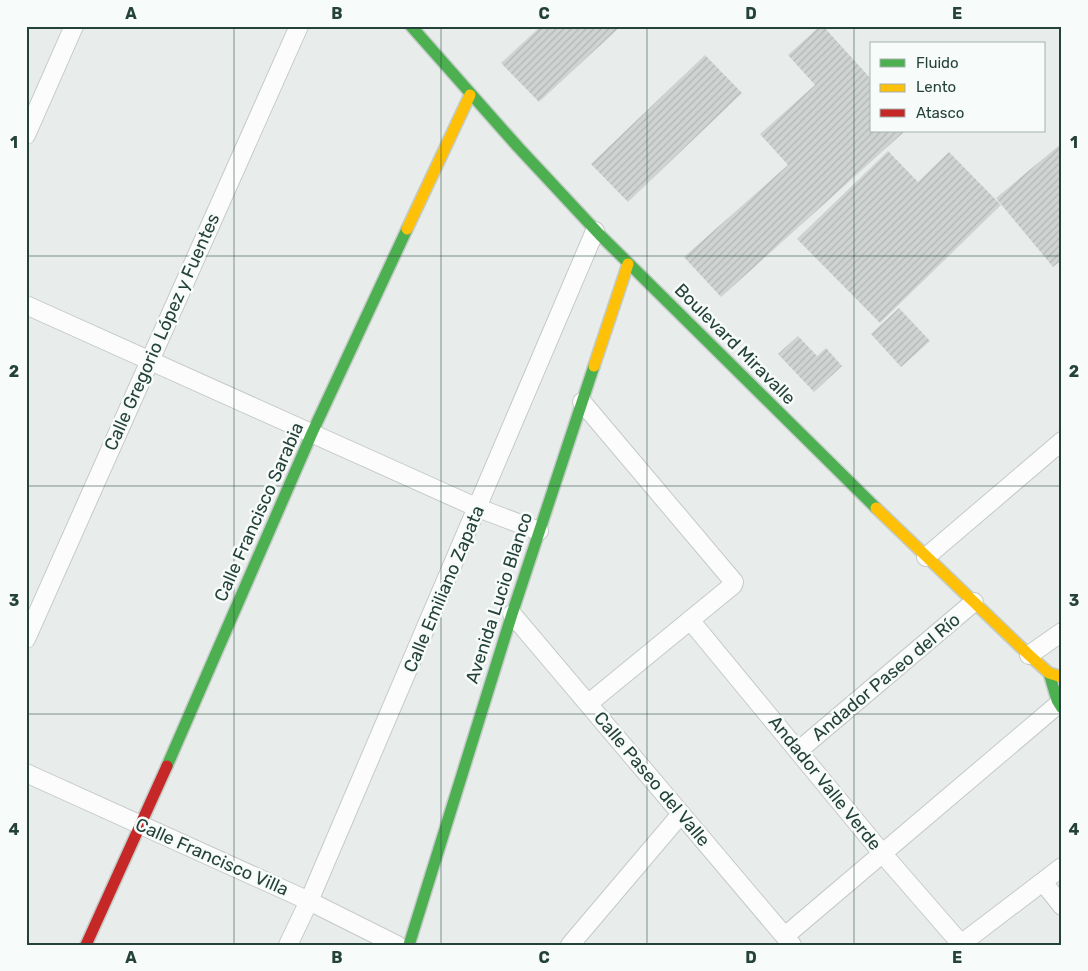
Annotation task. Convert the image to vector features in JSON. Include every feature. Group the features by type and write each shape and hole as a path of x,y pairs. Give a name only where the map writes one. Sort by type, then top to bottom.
{"street":[{"path":"26,134 74,26"},
{"name":"Calle Gregorio López y Fuentes","path":"26,639 299,26"},
{"name":"Boulevard Miravalle","path":"411,26 470,95 628,264 926,558 1049,673 1062,676"},
{"name":"Calle Francisco Sarabia","path":"86,945 142,825 312,433 470,95"},
{"name":"Calle Emiliano Zapata","path":"288,945 309,901 596,231"},
{"name":"Avenida Lucio Blanco","path":"409,945 512,614 628,264"},
{"path":"26,305 478,508 539,531"},
{"path":"582,402 734,582 733,585 589,703"},
{"path":"926,558 1062,441"},
{"name":"Andador Paseo del Río","path":"798,751 974,602"},
{"name":"Calle Paseo del Valle","path":"512,614 788,940"},
{"name":"Andador Valle Verde","path":"690,620 882,853 961,944"},
{"path":"1029,655 1062,632"},
{"path":"788,940 882,853 1061,704 1049,673"},
{"name":"Calle Francisco Villa","path":"26,773 309,901 397,945"},
{"path":"570,945 682,814"},
{"path":"961,944 1062,867"},
{"path":"1043,882 1062,906"}],"building":[{"path":"541,26 621,26 539,102 501,63"},
{"path":"820,26 823,26 870,78 870,132 904,132 721,297 684,257 788,165 760,134 815,85 788,55"},
{"path":"705,55 742,93 628,202 591,164"},
{"path":"1062,143 1062,260 1053,267 996,198"},
{"path":"888,151 918,182 949,152 1001,205 880,323 797,239"},
{"path":"899,308 930,341 901,367 871,334"},
{"path":"798,336 817,356 826,348 842,366 814,392 778,354"}],"traffic: fast":[{"path":"411,26 518,147 600,235 876,508"},
{"path":"167,766 312,433 407,229"},
{"path":"409,945 512,614 594,366"},
{"path":"1049,673 1057,700 1062,708"}],"traffic: slow":[{"path":"407,229 470,95"},
{"path":"594,366 628,264"},
{"path":"876,508 1029,655 1049,673 1062,677"}],"traffic: jam":[{"path":"86,945 167,766"}]}
